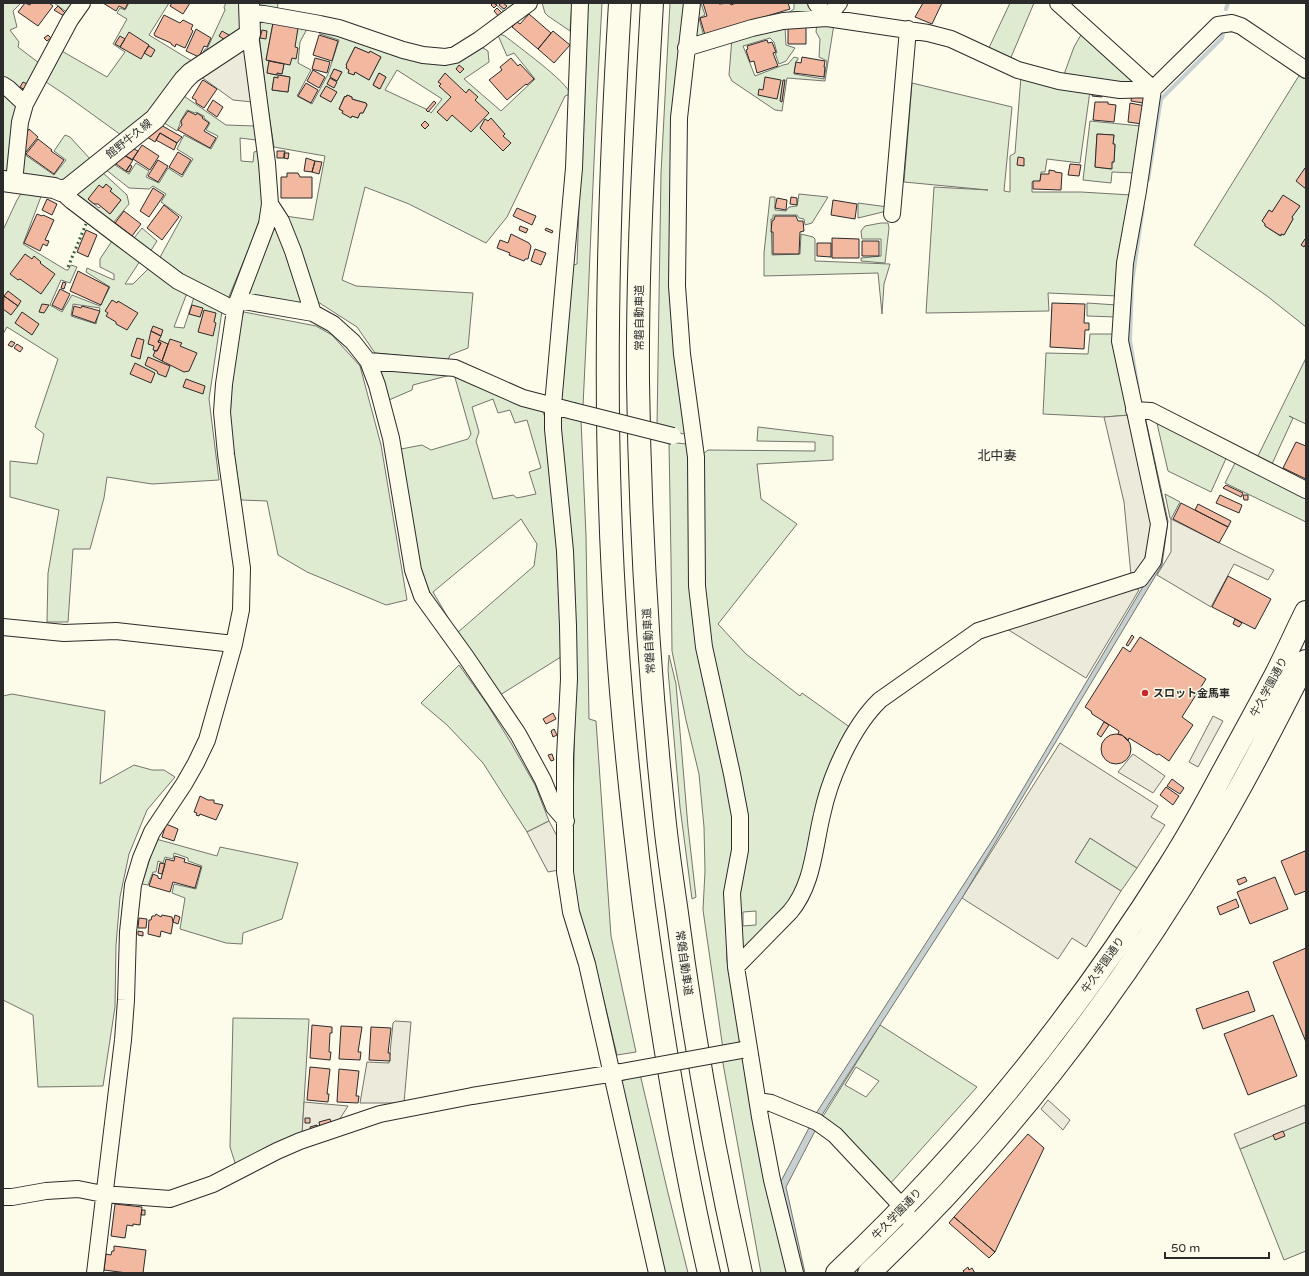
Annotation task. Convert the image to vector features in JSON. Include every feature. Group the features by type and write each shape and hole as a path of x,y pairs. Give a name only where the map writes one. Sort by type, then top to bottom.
{"highway":[{"path":"620,3 612,135 607,378 610,504 617,652 634,830 654,979 674,1104 709,1273"},
{"name":"常磐自動車道","path":"652,3 639,261 638,380 641,499 649,655 665,826 684,972 704,1095 741,1273"},
{"name":"牛久学園通り","path":"837,1273 903,1209 972,1132 1037,1054 1098,974 1189,835 1274,678 1298,649 1306,612"},
{"name":"牛久学園通り","path":"869,1273 916,1227 987,1148 1074,1042 1116,986 1185,881 1207,844 1254,761 1306,661"}],"main road":[{"path":"249,8 250,34"},
{"name":"館野牛久線","path":"61,191 69,188 154,118 191,73 250,34"},
{"path":"8,181 54,188 61,191"}],"street":[{"path":"8,181 25,104 70,20 82,3"},
{"path":"249,8 264,14 339,28 403,50 423,55 445,57 455,55 479,40 528,3"},
{"path":"580,3 574,168 553,405 553,429 565,551 568,626 569,680 565,757 566,872 571,912 587,964 616,1073 657,1273"},
{"path":"692,3 679,118 677,286 686,393 695,443 697,586 704,647 740,816 740,850 732,893 736,967 746,1049 758,1101 772,1180 795,1273"},
{"path":"816,3 827,18"},
{"path":"827,18 839,3"},
{"path":"1058,3 1153,88"},
{"path":"686,48 752,28 783,22 827,18 928,32 951,39 1018,70 1059,81 1120,90 1153,88"},
{"path":"736,967 798,903 811,872 827,792 848,745 871,708 880,700 978,631 1140,579 1153,561 1159,524 1120,341 1125,263 1138,191 1153,88 1218,25 1232,24 1240,26 1306,70"},
{"path":"892,214 908,29"},
{"path":"95,1273 103,1194 123,1040 128,932 133,885 141,858 152,832 184,784 207,740 234,644 241,610 242,568 226,454 222,412 224,384 236,305 266,224 270,204 266,155 250,34"},
{"path":"3,85 25,104"},
{"path":"61,191 72,201 178,281 236,305 313,313 333,324 353,342 368,361 377,385 391,438 413,570 422,596 466,657 518,734 543,780 554,807 566,821"},
{"path":"270,204 281,221 286,233 313,313"},
{"path":"368,361 455,368 524,398 695,443"},
{"path":"1134,410 1151,411 1306,490"},
{"path":"3,627 64,633 116,631 234,644"},
{"path":"3,1197 12,1197 46,1191 78,1189 103,1194 170,1199 213,1184 277,1151 300,1141 368,1117 457,1099 616,1073 746,1049"},
{"path":"758,1101 771,1103 817,1122 835,1135 895,1199 916,1227"}],"green space":[{"path":"3,3 21,3 13,11 17,27 10,30 19,42 18,47 39,63 24,95 3,82"},
{"path":"54,3 74,3 68,13"},
{"path":"129,3 169,3 149,35 195,63 153,111 121,135 43,80 60,50 107,77 125,52 113,44 127,19 117,13 120,8 125,10"},
{"path":"226,3 243,5 240,27 236,33 200,58 205,49 207,49 225,10 224,7"},
{"path":"255,3 278,3 277,11 256,8"},
{"path":"494,3 521,3 507,14"},
{"path":"542,3 572,3 570,31 545,13"},
{"path":"586,3 602,3 583,406 562,402 559,398 573,265 577,264"},
{"path":"670,3 688,3 673,118 687,431 683,434 657,426 661,173"},
{"path":"700,3 705,15 699,18 704,37 694,40"},
{"path":"794,3 807,3 814,10 813,15 782,17 794,9"},
{"path":"1010,3 1034,3 1009,62 987,52"},
{"path":"264,19 308,27 300,42 298,63 311,70 297,96 312,104 328,74 339,40 320,34 318,29 406,57 480,46 488,51 489,62 464,79 501,111 535,79 514,53 507,56 497,33 505,36 530,55 552,73 567,89 570,94 565,96 507,217 486,243 409,204 365,187 342,280 356,286 473,293 468,348 450,355 448,360 375,353 357,327 318,302 285,216 313,220 325,156 274,147 258,26","holes":["273,23 298,28 290,64 266,60","355,47 381,57 369,80 355,72 354,75 346,68 346,65","269,61 284,64 282,74 277,73 277,75 267,73","334,69 342,72 337,81 331,77","397,70 442,99 431,113 428,110 385,90","379,73 386,77 379,89 373,85","279,75 290,77 288,92 272,90 274,78 278,78","336,92 331,102 320,96","347,95 352,97 352,99 366,103 367,105 363,113 360,113 358,118 342,113 343,111 339,109 344,97"]},
{"path":"817,23 834,24 825,81 787,78 782,111 775,110 732,81 729,75 732,38 785,27 786,45 795,48 786,61 779,64 775,53 777,53 774,42 770,38 743,46 755,76 788,64 794,57 798,58 798,60 796,61 794,74 824,79 827,61 819,57 820,39 816,32"},
{"path":"1082,33 1135,80 1135,85 1063,77 1074,47"},
{"path":"1300,74 1306,78 1306,327 1267,296 1194,245","holes":["1283,196 1300,206 1292,217 1293,219 1284,235 1281,234 1280,236 1265,226 1262,221 1269,210 1272,212"]},
{"path":"1021,76 1090,91 1080,163 1047,159 1045,172 1041,172 1040,181 1032,182 1032,192 1081,192 1131,195 1118,296 1048,293 1049,311 926,313 934,187 988,190 904,182 912,83 1012,107 1004,191 1010,192 1010,156 1015,153"},
{"path":"3,91 19,104 8,173 3,174"},
{"path":"181,94 226,125 255,126 256,140 240,138 241,161 253,162 254,152 258,151 263,209 254,236 228,299 195,282 159,259 182,217 161,202 166,194 153,186 149,189 129,188 105,169 117,159 115,165 129,174 136,163 149,171 146,177 159,183 168,168 182,177 193,159 177,149 184,135 211,149 218,136 206,130 210,123 204,118 204,116 187,110 177,131 161,121"},
{"path":"1090,121 1141,126 1135,173 1112,172 1111,183 1083,180","holes":["1097,134 1114,135 1114,162 1112,162 1111,169 1095,167"]},
{"path":"65,135 70,137 92,161 61,182 23,176 21,152 54,175 66,160 54,151"},
{"path":"101,171 127,195 129,204 113,223 75,195","holes":["106,185 112,189 110,191 121,200 110,214 101,206 99,208 88,199"]},
{"path":"22,192 42,194 23,244 66,270 68,270 71,265 77,267 70,283 61,280 50,305 62,312 72,295 100,306 110,287 86,272 87,268 114,280 114,274 100,267 100,259 112,241 140,261 125,284 133,284 149,268 187,293 174,327 184,328 194,297 222,311 209,399 219,480 152,484 107,477 104,498 90,549 73,549 68,622 47,622 48,573 59,510 10,497 10,461 37,464 44,434 35,427 58,359 7,327 3,334 3,230","holes":["73,304 100,308 96,324 71,316"]},
{"path":"799,194 828,197 812,223 805,225 804,219 799,218 797,215 773,215 773,219 771,219 772,255 800,254 801,234 813,237 815,239 815,261 890,264 884,284 882,314 878,273 764,276 764,253 770,197 775,197 775,210 786,211 789,207 797,206"},
{"path":"858,203 888,207 887,211 858,218"},
{"path":"274,222 289,258 297,289 304,303 301,305 248,295"},
{"path":"888,223 889,228 885,263 861,261 861,258 881,256 881,239 862,239 861,231 865,226"},
{"path":"142,228 157,241 150,252 134,238"},
{"path":"1087,303 1117,305 1117,317 1087,316"},
{"path":"244,312 316,326 332,335 360,366 381,445 407,600 386,605 307,572 278,555 267,501 241,500 230,427 231,395 239,324"},
{"path":"1090,334 1115,334 1130,415 1104,417 1043,414 1046,353 1088,354"},
{"path":"1306,358 1306,424 1289,416 1293,418 1272,464 1257,458"},
{"path":"378,366 454,373 540,408 544,414 547,429 556,522 564,655 500,695 488,675 458,636 429,594 423,580 415,546 401,449 422,445 431,450 468,439 471,434 454,374 413,385 412,390 389,400","holes":["493,399 498,413 510,410 515,423 527,420 541,468 529,472 536,494 517,498 513,495 493,499 476,441 479,432 472,407","521,519 537,544 534,566 457,633 433,592"]},
{"path":"563,415 581,420 586,536 589,719 596,721 611,936 636,1052 617,1055 598,976 578,913 572,868 576,651 559,416"},
{"path":"1156,419 1228,454 1211,492 1168,471"},
{"path":"758,427 833,436 833,460 757,464 761,499 797,524 718,624 746,654 800,696 802,693 851,728 792,900 741,954 738,890 747,847 708,634 702,588 703,454 708,450 815,451 815,442 757,441","holes":["756,911 756,925 743,926 743,912"]},
{"path":"669,442 686,444 688,446 693,592 732,806 734,846 726,893 727,961 743,1043 723,1049 703,910 705,871 704,827 699,774 672,651"},
{"path":"1237,459 1306,493 1306,522 1225,483"},
{"path":"1165,494 1180,502 1171,519 1170,518"},
{"path":"669,655 676,684 688,827 696,897 692,899 680,807 668,670"},
{"path":"459,665 487,704 535,785 549,821 527,832 483,763 447,725 421,703"},
{"path":"12,694 105,711 100,784 134,765 152,770 164,770 175,777 147,810 129,854 120,897 116,945 115,1007 103,1086 38,1087 33,1015 3,1000 3,696"},
{"path":"1090,838 1137,868 1121,891 1075,862"},
{"path":"156,839 217,856 220,847 298,863 282,919 243,933 242,944 226,943 180,929 185,898 172,893 174,884 196,889 202,866 188,861 188,858 174,853 173,859 165,857 163,863 158,861 156,872 153,872 148,885 142,884"},
{"path":"233,1018 309,1019 302,1135 236,1166 230,1147"},
{"path":"880,1025 977,1087 890,1184 822,1118","holes":["856,1067 879,1081 866,1097 845,1085"]},
{"path":"743,1056 788,1273 761,1273 722,1058"},
{"path":"640,1074 688,1273 665,1273 619,1084 622,1078"},
{"path":"1306,1122 1306,1251 1284,1260 1240,1149"}],"shaded area":[{"path":"238,49 246,51 252,102 233,100 200,76"},
{"path":"1130,415 1153,522 1144,562 1136,575 1131,575 1124,502 1104,417"},
{"path":"1145,416 1168,521 1162,565 962,898 820,1118 815,1115 995,836 1157,563 1141,418"},
{"path":"1171,519 1274,570 1268,580 1234,564 1211,607 1157,575 1171,552"},
{"path":"1133,587 1139,590 1086,678 1007,629"},
{"path":"1213,716 1223,721 1198,767 1189,762"},
{"path":"1060,743 1158,806 1151,817 1165,825 1137,868 1090,838 1075,862 1121,891 1086,947 1072,938 1058,959 962,898"},
{"path":"1133,754 1165,776 1153,793 1118,772"},
{"path":"549,821 558,838 559,870 548,872 527,832"},
{"path":"395,1021 411,1022 404,1103 360,1103 367,1062 389,1063 393,1023"},
{"path":"1048,1100 1070,1120 1063,1130 1041,1109"},
{"path":"304,1102 348,1106 336,1125 302,1135"},
{"path":"1305,1105 1306,1122 1240,1149 1234,1134"},
{"path":"810,1126 816,1129 786,1187 805,1273 800,1273 779,1185"}],"building":[{"path":"25,3 30,5 31,3 49,3 53,6 38,26 18,12"},
{"path":"103,3 128,3 125,9 119,6 116,11"},
{"path":"172,3 190,3 183,14 170,6"},
{"path":"493,3 497,5 494,8 491,5"},
{"path":"501,3 507,6 504,9 499,5"},
{"path":"703,3 730,3 731,5 736,3 788,3 790,9 705,35 700,18 707,16"},
{"path":"923,3 942,3 932,24 915,17"},
{"path":"58,6 66,14 64,16 54,10"},
{"path":"497,8 502,13 499,17 494,11"},
{"path":"529,14 551,33 538,49 512,27 517,22 520,24"},
{"path":"164,15 180,23 183,20 193,25 191,29 193,31 185,48 176,44 175,47 171,43 155,36 154,34"},
{"path":"273,23 298,28 295,47 298,48 296,59 292,58 290,65 266,60"},
{"path":"788,27 806,27 806,44 788,44"},
{"path":"196,29 211,38 207,47 204,46 199,57 186,51"},
{"path":"262,30 267,31 266,39 260,38"},
{"path":"222,31 229,35 225,40 219,36"},
{"path":"553,31 570,45 554,63 538,49"},
{"path":"129,32 149,45 141,59 120,47"},
{"path":"48,35 51,38 47,41 44,38"},
{"path":"319,35 338,41 332,61 313,55"},
{"path":"120,36 125,39 120,47 115,44"},
{"path":"767,40 768,43 772,42 776,52 773,53 778,66 757,73 754,61 750,62 746,50 748,49 747,46"},
{"path":"149,46 155,50 151,57 144,53"},
{"path":"355,47 369,53 370,51 381,57 369,80 355,72 354,75 348,73 349,70 346,68 346,65"},
{"path":"802,57 825,61 824,77 794,73 796,62 801,63"},
{"path":"315,58 330,62 327,73 312,69"},
{"path":"511,58 518,66 520,64 534,79 507,100 489,80 502,70 500,67"},
{"path":"269,61 284,64 282,74 277,73 277,75 267,73"},
{"path":"459,65 464,69 460,73 456,69"},
{"path":"334,69 342,72 337,81 330,77"},
{"path":"313,70 325,77 319,88 307,81"},
{"path":"379,73 386,77 380,89 373,85"},
{"path":"445,73 466,93 469,89 478,97 475,100 489,113 471,132 452,115 447,121 437,112 451,97 439,86 441,84 438,82"},
{"path":"278,75 290,77 288,92 272,90 274,77 278,78"},
{"path":"765,77 781,80 777,99 758,95 759,89 763,90"},
{"path":"330,78 337,82 334,88 327,84"},
{"path":"203,80 217,89 204,108 196,103 196,100 192,98"},
{"path":"783,80 785,80 782,102 780,101"},
{"path":"23,82 27,84 25,90 20,87"},
{"path":"306,83 318,90 311,103 298,96"},
{"path":"326,86 337,92 331,102 320,96"},
{"path":"1093,92 1102,93 1102,97 1092,96"},
{"path":"347,95 352,97 352,99 366,103 367,105 363,113 360,113 358,118 352,116 351,118 342,113 343,111 339,109 345,96 346,97"},
{"path":"1132,95 1144,97 1143,103 1131,101"},
{"path":"213,100 223,107 217,117 207,110"},
{"path":"434,101 436,103 428,112 426,110"},
{"path":"1095,102 1108,102 1108,104 1116,105 1114,122 1093,120"},
{"path":"1130,103 1145,106 1142,124 1128,122"},
{"path":"188,111 196,115 197,113 209,123 204,131 216,138 210,148 178,130 182,125 181,121"},
{"path":"491,118 505,134 503,136 511,143 503,151 480,128 485,119 488,121"},
{"path":"425,121 429,125 425,129 421,125"},
{"path":"159,124 182,137 177,143 160,133 155,142 147,137"},
{"path":"29,129 38,137 26,152 23,149 23,138"},
{"path":"160,133 177,143 174,150 156,140"},
{"path":"1097,134 1114,135 1114,162 1112,162 1112,169 1095,167"},
{"path":"38,139 64,160 54,174 26,154"},
{"path":"142,145 159,156 150,170 133,159"},
{"path":"130,147 138,151 132,160 124,155"},
{"path":"277,151 285,151 284,158 277,158"},
{"path":"178,152 191,160 182,175 169,167"},
{"path":"284,153 289,153 288,159 284,158"},
{"path":"124,155 133,160 126,171 116,164"},
{"path":"1018,157 1024,158 1024,166 1017,165"},
{"path":"306,158 315,161 312,172 304,171"},
{"path":"158,160 168,166 158,182 148,176"},
{"path":"315,161 322,162 319,174 312,172"},
{"path":"1070,164 1081,165 1079,176 1068,175"},
{"path":"130,165 132,166 129,172 126,171"},
{"path":"1305,168 1306,169 1306,189 1296,181"},
{"path":"1049,170 1062,173 1061,190 1033,189 1033,181 1040,181 1041,174 1049,174"},
{"path":"287,173 298,173 300,177 312,177 312,198 281,198 281,177 287,177"},
{"path":"106,184 112,189 110,191 121,200 110,214 98,204 94,204 88,199 99,185 103,188"},
{"path":"153,188 164,195 149,217 140,211"},
{"path":"1283,195 1300,206 1292,217 1293,219 1284,235 1281,234 1281,236 1265,226 1262,221 1269,210 1272,212"},
{"path":"791,197 797,198 797,205 790,204"},
{"path":"777,198 787,200 786,210 775,208"},
{"path":"47,199 57,204 52,215 42,210"},
{"path":"833,200 857,204 855,219 831,215"},
{"path":"164,205 179,217 162,240 147,228"},
{"path":"517,208 536,216 532,225 513,216"},
{"path":"124,211 141,224 132,236 115,223"},
{"path":"37,214 54,220 45,240 49,241 47,246 43,244 40,251 24,243"},
{"path":"775,216 796,216 798,221 803,221 804,231 800,232 799,254 773,254 773,232 771,232 772,221 774,220"},
{"path":"520,226 528,229 526,233 519,230"},
{"path":"546,228 553,231 552,233 545,230"},
{"path":"86,230 97,235 88,257 77,252"},
{"path":"511,234 529,243 531,246 528,259 525,259 524,261 497,248 500,240 508,243"},
{"path":"832,238 859,239 859,258 832,258"},
{"path":"1305,239 1306,244 1304,247 1301,245"},
{"path":"862,241 879,241 879,256 862,256"},
{"path":"817,243 831,243 831,257 817,256"},
{"path":"535,249 546,253 541,265 531,261"},
{"path":"25,254 32,259 34,256 41,262 40,263 55,274 41,294 20,279 18,280 10,274"},
{"path":"78,271 109,287 101,305 70,291"},
{"path":"63,282 66,283 64,289 61,288"},
{"path":"60,289 70,294 62,310 52,305"},
{"path":"8,291 21,301 18,306 4,296"},
{"path":"4,296 18,306 11,315 3,309"},
{"path":"112,300 117,303 118,301 138,313 127,330 106,316 108,313 105,311"},
{"path":"1052,303 1085,304 1084,323 1089,323 1089,330 1085,330 1084,349 1050,347"},
{"path":"42,304 49,305 44,313 39,312"},
{"path":"192,305 203,308 200,317 189,314"},
{"path":"74,306 81,308 82,306 100,311 95,323 72,315"},
{"path":"204,310 216,313 214,322 216,323 213,336 198,332"},
{"path":"22,312 39,324 32,335 15,323"},
{"path":"153,326 163,330 161,336 151,331"},
{"path":"151,331 161,336 158,342 161,343 157,351 153,350 154,346 148,344"},
{"path":"137,338 144,340 140,359 131,356"},
{"path":"170,339 182,343 180,346 197,353 189,371 184,372 162,361"},
{"path":"159,340 168,344 162,361 153,356 161,343 158,342"},
{"path":"11,341 15,343 12,347 8,345"},
{"path":"17,344 23,348 20,352 14,348"},
{"path":"148,357 170,366 166,377 158,374 157,371 145,365"},
{"path":"135,363 155,373 151,383 130,374"},
{"path":"186,379 205,386 203,394 183,387"},
{"path":"1296,442 1306,446 1306,479 1283,468"},
{"path":"1226,485 1243,493 1241,497 1223,488"},
{"path":"1220,495 1242,505 1239,513 1216,503"},
{"path":"1243,495 1248,495 1248,500 1244,500"},
{"path":"1181,503 1228,527 1219,543 1173,519"},
{"path":"1198,504 1231,521 1228,527 1195,510"},
{"path":"1228,576 1271,599 1255,629 1212,607"},
{"path":"1235,619 1242,623 1239,627 1233,624"},
{"path":"1132,635 1134,637 1128,646 1126,645"},
{"name":"スロット金馬車","path":"1140,637 1206,679 1182,717 1193,725 1169,761 1129,738 1128,741 1122,735 1118,734 1119,731 1092,714 1091,711 1085,707 1123,647 1130,652"},
{"path":"553,713 556,719 546,724 543,719"},
{"path":"1104,722 1109,725 1101,737 1097,734"},
{"path":"554,729 557,735 553,737 551,731"},
{"path":"1116,734 1126,739 1131,749 1126,759 1116,764 1106,759 1101,749 1106,739"},
{"path":"552,754 554,760 551,761 548,755"},
{"path":"1172,779 1184,788 1180,794 1167,786"},
{"path":"1166,787 1179,796 1173,805 1160,795"},
{"path":"200,796 208,800 214,800 214,803 223,805 216,820 200,814 199,816 196,815 197,813 194,812"},
{"path":"166,824 178,829 174,841 162,837"},
{"path":"1305,851 1306,891 1295,895 1281,861"},
{"path":"175,856 185,859 184,862 201,867 195,888 173,882 170,892 149,886 153,874 161,879 166,859 174,861"},
{"path":"160,863 165,864 162,874 158,873"},
{"path":"1245,877 1247,881 1239,885 1237,880"},
{"path":"1275,877 1288,909 1250,924 1237,892"},
{"path":"1236,899 1239,907 1220,915 1217,907"},
{"path":"156,914 161,917 162,915 172,917 173,922 171,934 161,931 160,937 148,934 149,920 151,920 152,916 155,916"},
{"path":"175,915 180,917 178,924 173,922"},
{"path":"139,918 147,919 146,928 138,928"},
{"path":"138,931 143,932 143,936 138,935"},
{"path":"1306,948 1306,1042 1273,962"},
{"path":"1248,991 1255,1011 1203,1029 1196,1009"},
{"path":"1273,1015 1297,1076 1248,1095 1224,1034"},
{"path":"312,1025 332,1027 332,1033 330,1033 330,1060 310,1058"},
{"path":"341,1026 362,1027 358,1052 361,1052 360,1060 339,1059"},
{"path":"371,1027 391,1028 388,1053 390,1053 390,1061 369,1060"},
{"path":"310,1067 330,1069 327,1094 329,1094 328,1102 307,1100"},
{"path":"339,1069 359,1071 356,1096 359,1096 358,1103 337,1102"},
{"path":"305,1118 310,1118 310,1123 305,1123"},
{"path":"330,1119 332,1124 320,1127 319,1122"},
{"path":"317,1125 319,1129 311,1131 310,1127"},
{"path":"1283,1131 1285,1136 1275,1140 1273,1135"},
{"path":"1028,1134 1044,1148 995,1252 954,1217"},
{"path":"115,1204 142,1207 140,1225 127,1225 125,1238 111,1236"},
{"path":"142,1210 145,1210 145,1215 141,1215"},
{"path":"954,1217 995,1252 989,1258 949,1223"},
{"path":"114,1246 146,1250 143,1273 127,1273 104,1270 106,1254 111,1255 112,1251 114,1251"},
{"path":"968,1267 969,1270 972,1268 975,1273 965,1273 963,1271"}],"waterway":[{"path":"1226,9 1228,3"},
{"path":"1148,180 1161,99 1222,38 1223,33"},
{"path":"1138,390 1130,340 1132,283 1143,207"}],"hedge":[{"path":"68,267 86,224"}],"place":[{"name":"スロット金馬車","path":"1145,693"}],"district":[{"name":"北中妻","path":"997,456"}]}
